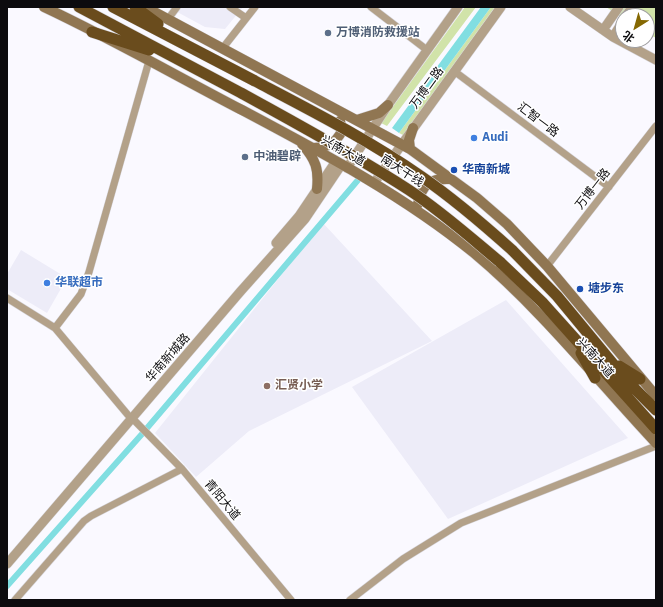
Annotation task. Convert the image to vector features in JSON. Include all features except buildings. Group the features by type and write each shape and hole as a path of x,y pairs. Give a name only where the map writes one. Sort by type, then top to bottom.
{"highway":[{"name":"南大干线","path":"79,7 343,149 410,191 456,225 500,262 542,302 656,429"},
{"name":"南大干线","path":"113,7 349,131 398,161 468,210 512,250 558,296 609,359 656,410"},
{"path":"135,7 185,45"},
{"path":"92,32 176,59"},
{"path":"570,334 595,378"},
{"path":"609,359 640,380"}],"main road":[{"name":"兴南大道","path":"44,7 313,148 374,183 422,215 474,254 536,312 656,445"},
{"path":"48,7 61,15"},
{"name":"兴南大道","path":"145,7 405,147 477,198 507,224 547,266 640,380 656,396"},
{"path":"357,120 379,113 388,105"},
{"path":"313,148 325,148 336,142 342,131 340,118 331,107"},
{"path":"405,147 413,128"},
{"path":"298,140 309,153 314,162 318,173 317,189"},
{"path":"422,215 418,203 421,193 427,183 436,178 451,179"}],"street":[{"path":"168,20 177,7"},
{"path":"230,7 246,18"},
{"path":"222,49 255,7"},
{"path":"371,7 427,50"},
{"name":"万博二路","path":"342,164 373,129 388,105 458,7"},
{"name":"万博二路","path":"413,128 501,7"},
{"path":"570,7 613,37 656,60"},
{"path":"603,30 619,7"},
{"path":"55,328 81,294 89,272 149,61"},
{"name":"汇智一路","path":"454,71 608,187"},
{"name":"万博一路","path":"547,266 656,126"},
{"path":"374,183 405,147"},
{"name":"华南新城路","path":"133,419 299,216 317,189 342,164"},
{"name":"华南新城路","path":"7,556 133,419 306,219 342,164"},
{"name":"青阳大道","path":"7,298 55,328 133,419 182,469 291,600"},
{"path":"350,600 403,559 461,523 656,445"},
{"path":"14,600 87,518 182,469"},
{"name":"华南新城路","path":"7,564 75,481"}],"shaded area":[{"path":"168,7 243,7 225,29 205,27"},
{"name":"汇贤小学","path":"323,223 432,341 249,431 196,477 155,433"},
{"path":"21,250 67,278 47,313 7,289 7,274"},
{"path":"506,300 628,438 448,519 352,387"}],"green space":[{"path":"465,7 476,7 387,126 381,123"},
{"path":"491,7 495,7 403,135 399,133"},
{"path":"606,7 656,7 656,38 655,8 615,8 615,13"}],"water":[{"path":"481,7 491,7 399,133 392,128"}],"waterway":[{"path":"7,586 142,434 358,180"}],"place":[{"name":"万博消防救援站","path":"328,33"},
{"name":"Audi","path":"474,138"},
{"name":"中油碧辟","path":"245,157"},
{"name":"华南新城","path":"454,170"},
{"name":"华联超市","path":"47,283"},
{"name":"塘步东","path":"580,289"},
{"name":"汇贤小学","path":"267,386"}]}
